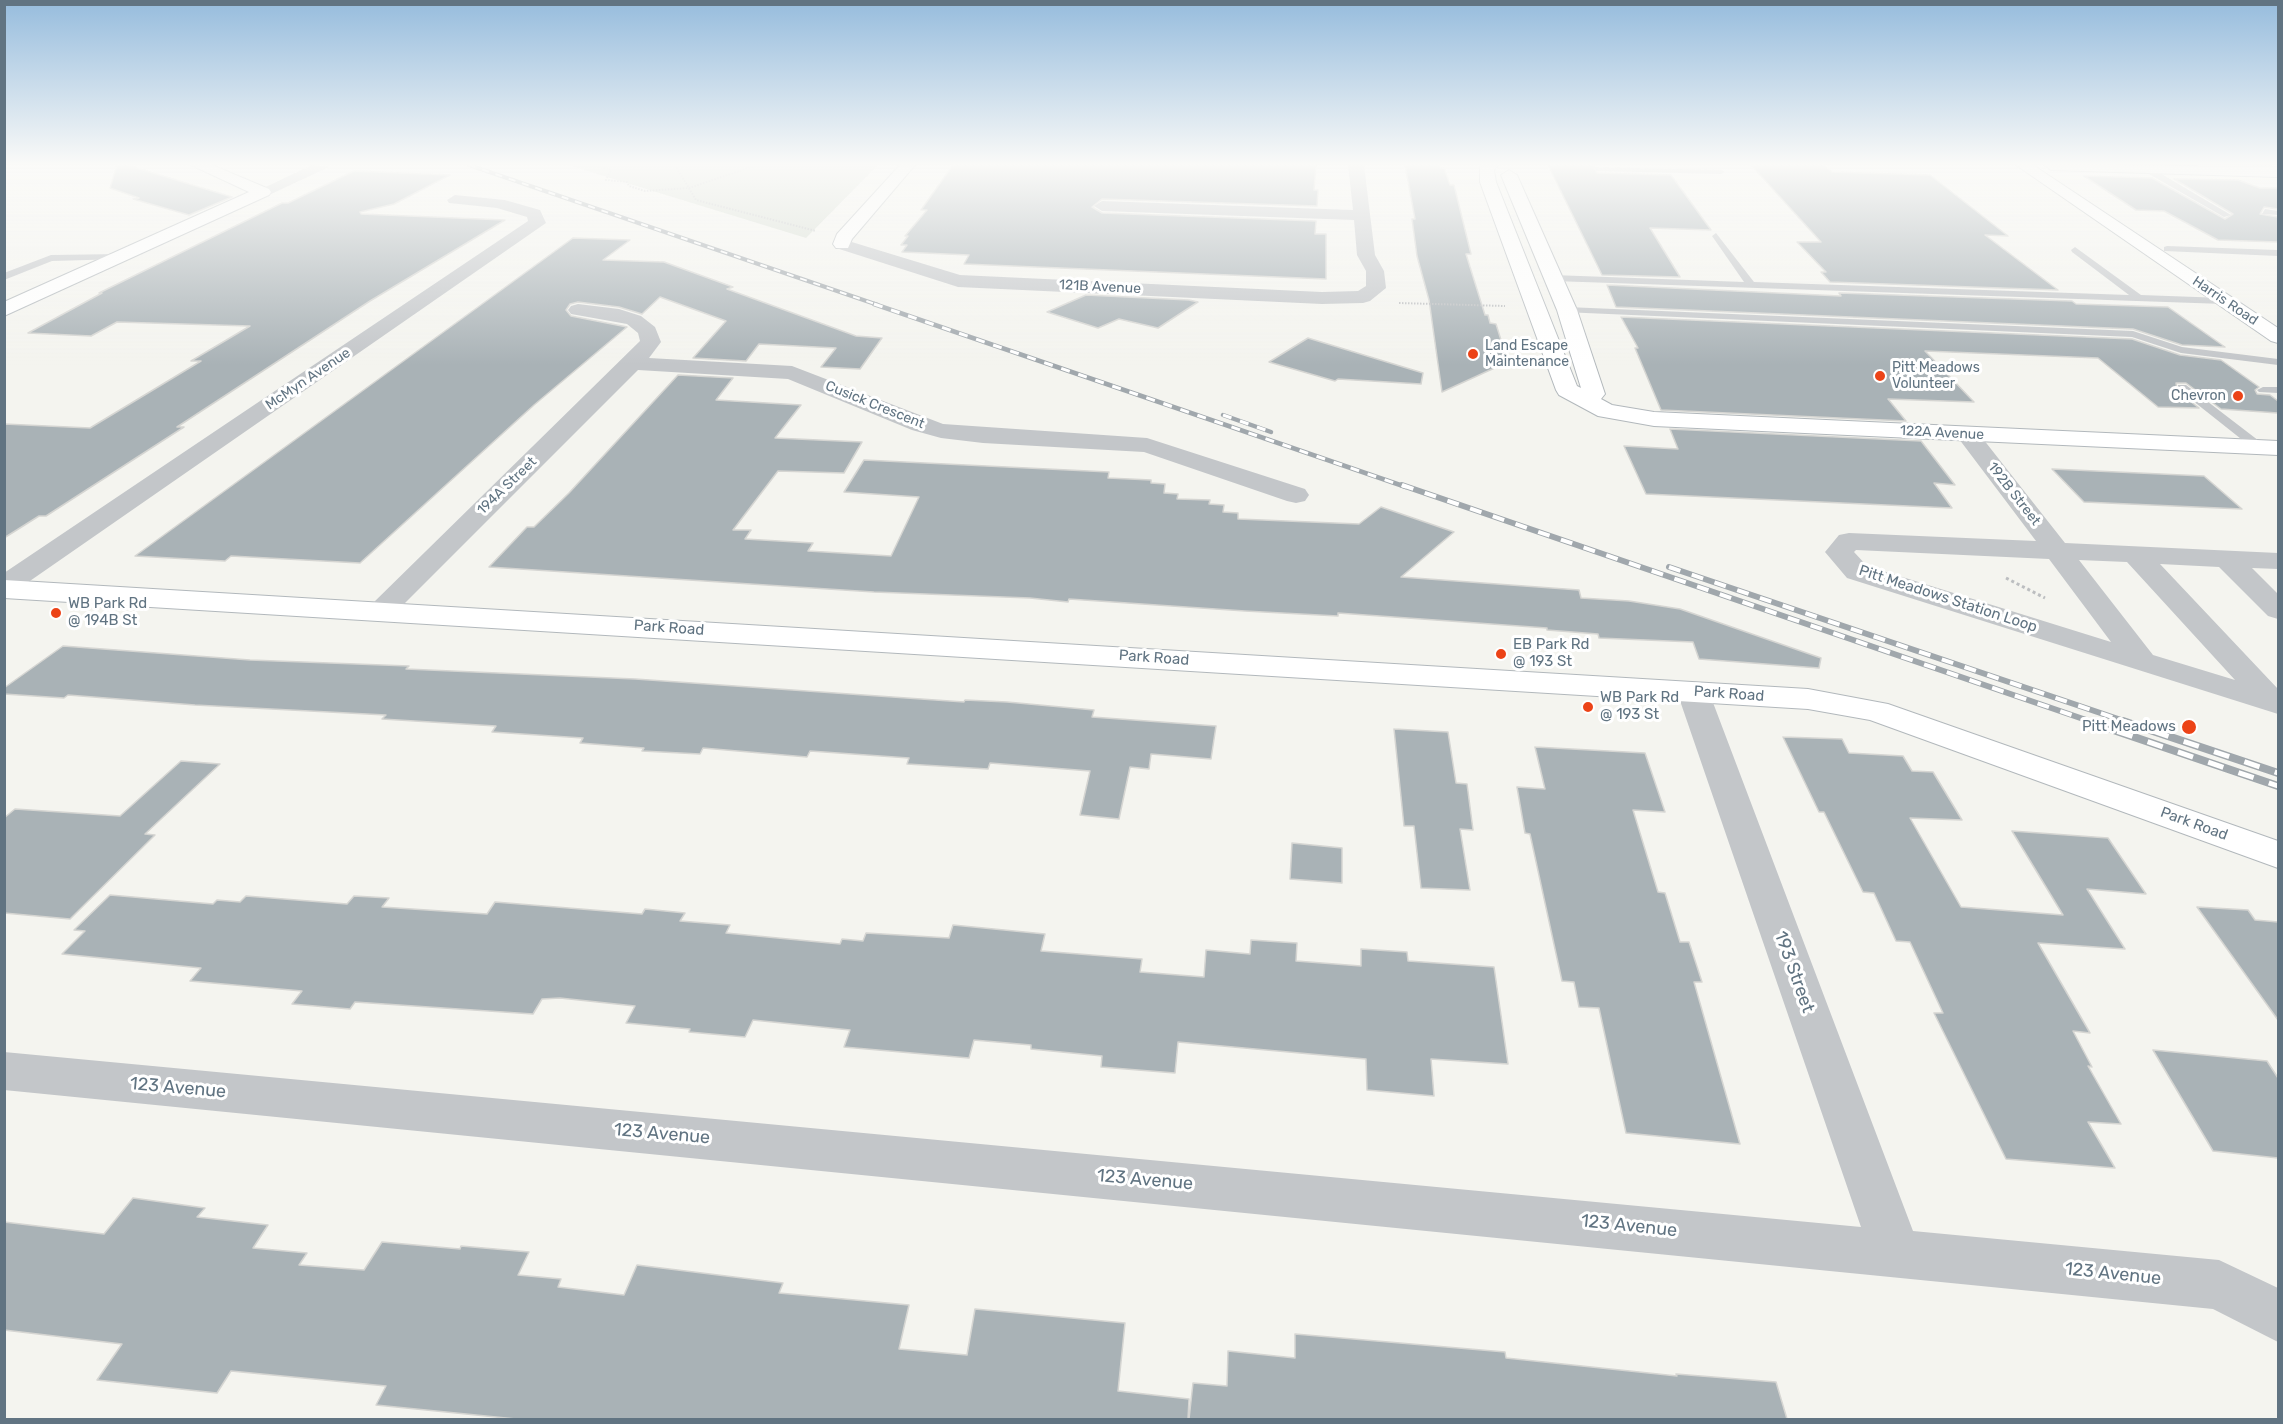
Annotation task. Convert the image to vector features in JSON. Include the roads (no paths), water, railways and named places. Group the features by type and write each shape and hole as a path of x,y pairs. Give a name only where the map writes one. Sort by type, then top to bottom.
{"street":[{"path":"4,310 176,231"},
{"name":"McMyn Avenue","path":"4,587 525,231"},
{"name":"121B Avenue","path":"851,231 843,241 958,280 1311,297 1362,306 1376,288 1375,271 1366,255 1364,231"},
{"path":"1507,231 1567,390 1597,406"},
{"path":"1532,231 1567,310 1597,406"},
{"name":"Harris Road","path":"2121,231 2224,301 2278,326"},
{"name":"Harris Road","path":"2140,231 2278,326"},
{"path":"578,310 619,315 634,320 648,331 651,342 633,363"},
{"name":"Cusick Crescent","path":"633,363 743,368 792,373 920,425 941,431 982,436 1147,444 1296,495"},
{"name":"194A Street","path":"382,610 633,363"},
{"name":"122A Avenue","path":"1597,406 1654,419 2269,448"},
{"name":"192B Street","path":"1968,435 2061,552"},
{"name":"Pitt Meadows Station Loop","path":"2276,704 1857,572 1839,552 1849,541 2278,561"},
{"path":"2061,552 2142,661"},
{"name":"Pitt Meadows Station Loop","path":"2136,555 2276,704"},
{"path":"2225,557 2278,610"},
{"name":"Park Road","path":"4,587 1808,699 1876,711 2278,855"},
{"name":"193 Street","path":"1694,692 1895,1252"},
{"name":"123 Avenue","path":"4,1071 2219,1285 2278,1316"}],"lane":[{"path":"1716,236 1751,285"},
{"path":"2167,249 2278,253"},
{"path":"2075,250 2137,296"},
{"path":"4,277 51,258 120,257"},
{"path":"1553,278 2137,296 2224,301"},
{"path":"1567,310 2133,334 2181,350 2278,362"},
{"path":"2206,388 2182,387 2269,448"},
{"path":"2264,390 2278,396"},
{"path":"2194,396 2218,397"},
{"path":"2206,406 2231,407"}],"railway":[{"path":"663,231 878,305"},
{"path":"874,304 1406,487"},
{"path":"1223,415 1271,432"},
{"path":"1402,485 2092,722"},
{"path":"1669,567 2127,722"},
{"path":"2087,721 2278,786"},
{"path":"2123,721 2278,773"}],"place":[{"name":"Land Escape Maintenance","path":"1473,354"},
{"name":"Pitt Meadows Volunteer","path":"1880,376"},
{"name":"Chevron","path":"2238,396"},
{"name":"WB Park Rd @ 194B St","path":"56,613"},
{"name":"EB Park Rd @ 193 St","path":"1501,654"},
{"name":"WB Park Rd @ 193 St","path":"1588,707"},
{"name":"Pitt Meadows","path":"2189,727"}]}
